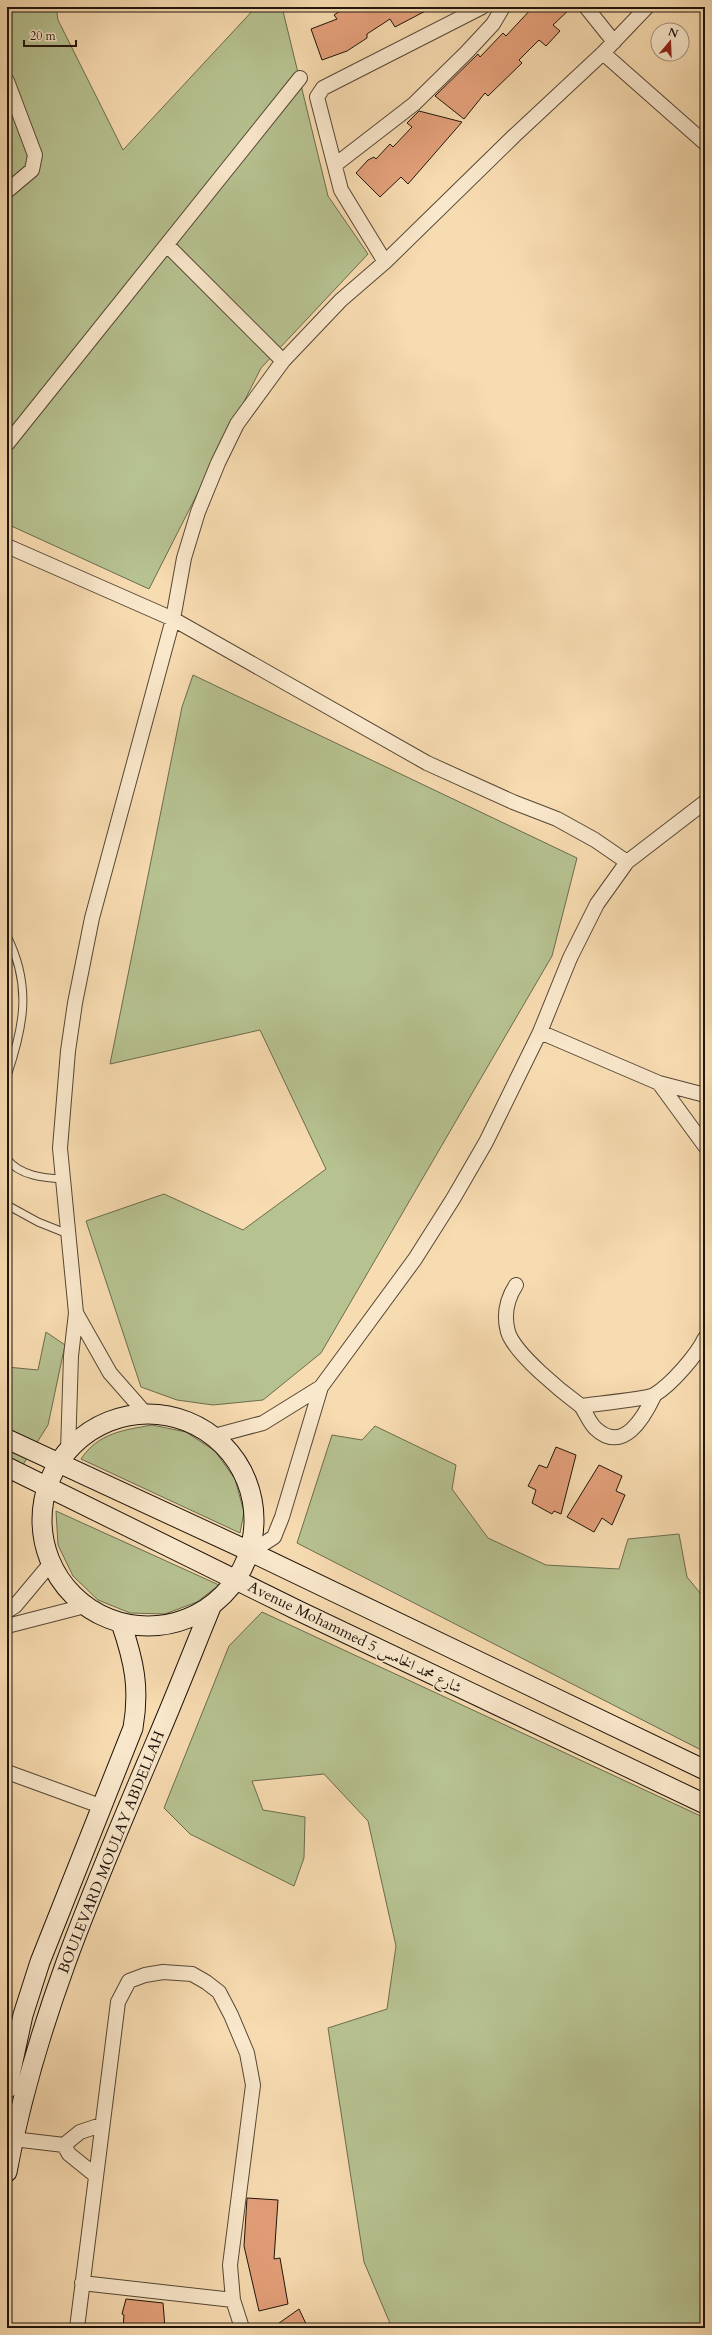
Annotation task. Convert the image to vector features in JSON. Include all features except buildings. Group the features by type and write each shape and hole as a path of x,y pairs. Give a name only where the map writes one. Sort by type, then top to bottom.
{"main road":[{"path":"146,1414 170,1416 193,1424 214,1436 240,1466 254,1503 251,1552 238,1580 211,1607 183,1621 152,1627 121,1623 85,1606 65,1586 51,1563 43,1538 42,1513 47,1488 63,1457 90,1431 117,1419 146,1414"},
{"name":"Avenue Mohammed 5 شارع محمد الخامس","path":"7,1439 63,1457 251,1552 705,1770"},
{"name":"Avenue Mohammed 5 شارع محمد الخامس","path":"7,1467 299,1611 705,1804"},
{"name":"BOULEVARD MOULAY ABDELLAH","path":"7,2172 13,2139 45,2021 70,1948 211,1607"},
{"name":"BOULEVARD MOULAY ABDELLAH","path":"7,2089 23,2014 40,1962 128,1745 137,1705 137,1680 131,1651 121,1623"}],"street":[{"path":"385,262 341,190 317,97 319,92 482,7"},
{"path":"335,165 414,104 482,36 493,24 504,7"},
{"path":"586,7 614,42"},
{"path":"63,1457 70,1356 76,1313 60,1148 68,1058 75,1003 92,918 173,618 184,558 198,512 218,463 237,424 283,361 341,300 385,262 514,136 603,53 647,7"},
{"path":"603,53 705,143"},
{"path":"7,444 300,78"},
{"path":"7,81 35,155 32,170 7,191"},
{"path":"167,245 283,361"},
{"path":"7,546 173,618 427,763 513,802 557,819 595,840 627,862"},
{"path":"251,1552 274,1537 282,1517 321,1387 415,1259 453,1200 486,1142 540,1032 570,958 597,904 627,862 705,802"},
{"path":"540,1032 659,1083 705,1095"},
{"path":"659,1083 705,1146"},
{"path":"516,1284 508,1297 506,1312 508,1332 521,1352 559,1390 582,1406 594,1427 604,1434 618,1436 628,1434 644,1416 654,1396 682,1370 700,1348 705,1338"},
{"path":"76,1313 110,1373 146,1414"},
{"path":"214,1436 263,1423 321,1387"},
{"path":"582,1406 654,1396"},
{"path":"7,1611 15,1606 51,1563"},
{"path":"7,1626 85,1606"},
{"path":"7,1772 103,1807"},
{"path":"77,2328 101,2125 118,2002 129,1981 144,1975 163,1972 192,1974 220,1992 247,2053 253,2085 230,2265 233,2300 242,2328"},
{"path":"13,2139 64,2145 80,2132 101,2125"},
{"path":"64,2145 69,2154 96,2176"},
{"path":"82,2283 233,2300"}],"lane":[{"path":"7,936 21,970 24,1013 19,1042 7,1076"},
{"path":"7,1159 24,1172 43,1178 63,1180"},
{"path":"7,1205 38,1222 68,1234"}],"green space":[{"path":"7,7 56,7 58,20 123,150 256,7 282,7 328,196 368,254 261,368 149,589 7,524"},
{"path":"193,675 577,858 552,956 321,1353 263,1400 213,1405 177,1400 141,1387 86,1221 164,1194 243,1230 326,1169 260,1030 110,1064 182,707"},
{"path":"46,1332 65,1345 48,1425 7,1490 7,1367 38,1370"},
{"path":"152,1425 186,1432 215,1451 235,1479 244,1512 240,1533 81,1459 95,1443 112,1434"},
{"path":"375,1426 456,1465 452,1489 488,1538 546,1565 619,1569 628,1539 679,1534 687,1577 705,1599 705,1752 297,1543 332,1435 362,1440"},
{"path":"56,1511 219,1585 197,1602 165,1614 130,1613 98,1600 73,1576 58,1545"},
{"path":"262,1612 705,1818 705,2328 392,2328 364,2262 328,2028 387,2009 396,1946 368,1821 324,1774 252,1781 263,1810 305,1817 304,1858 294,1886 190,1834 164,1808 229,1646"}]}
